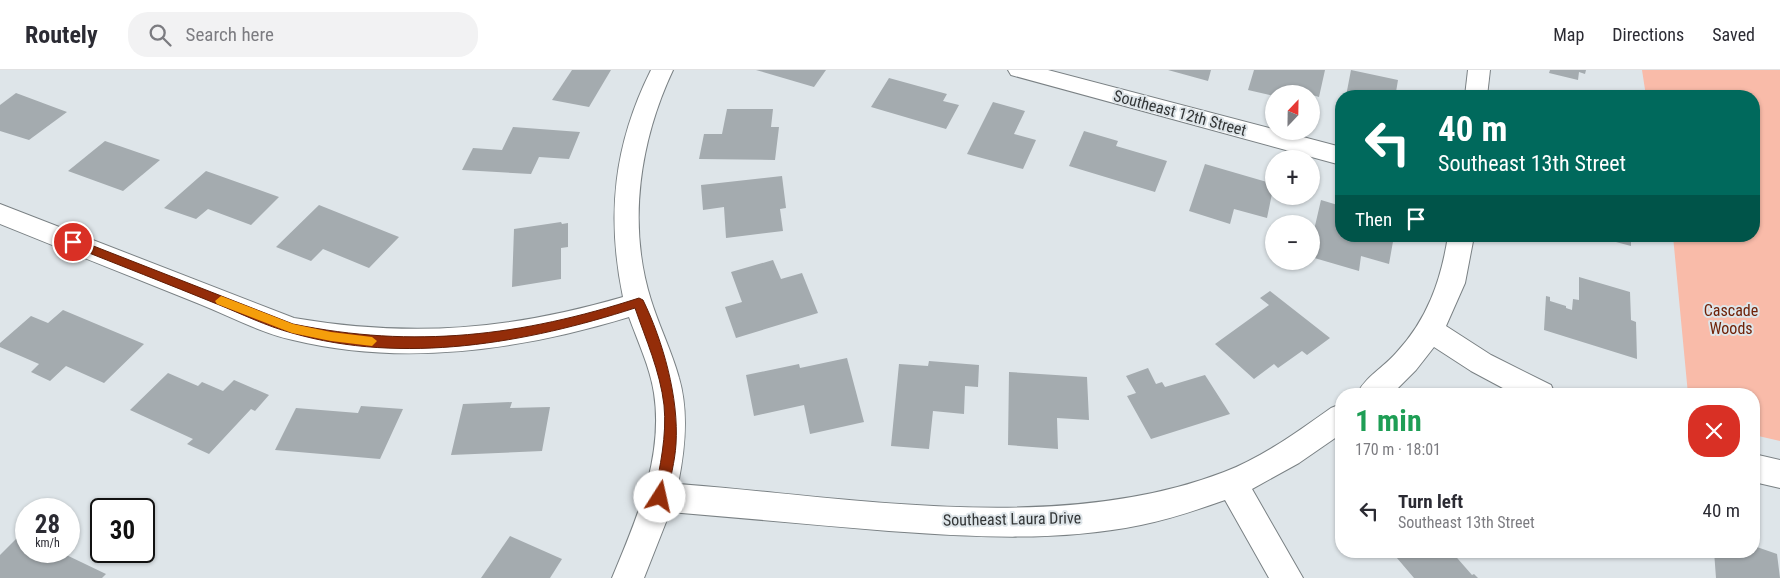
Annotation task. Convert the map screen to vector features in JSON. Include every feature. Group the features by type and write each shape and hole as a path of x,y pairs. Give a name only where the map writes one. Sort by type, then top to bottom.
{"street":[{"path":"628,578 648,536 660,497 670,444 670,405 662,369 639,303 628,251 626,218 631,156 648,100 662,70"},
{"name":"Southeast 12th Street","path":"1019,70 1335,154"},
{"path":"1477,90 1479,70"},
{"path":"0,214 292,329 331,337 415,343 495,338 548,328 639,303"},
{"path":"1378,388 1410,358 1431,331 1453,280 1460,242"},
{"path":"1431,331 1481,363 1529,388"},
{"name":"Southeast Laura Drive","path":"660,497 971,523 1059,522 1144,510 1184,500 1232,484 1299,447 1335,420"},
{"path":"1760,469 1780,474"},
{"path":"1232,484 1287,578"}],"green space":[{"name":"Cascade Woods","path":"1642,70 1780,70 1780,441 1760,436 1760,388 1687,388 1674,242 1760,242 1760,90 1645,90"}],"building":[{"path":"572,70 611,70 589,107 552,100"},
{"path":"756,70 826,70 814,87"},
{"path":"1168,70 1211,70 1208,81"},
{"path":"1254,70 1325,70 1320,92 1320,85 1265,85 1265,94 1248,90"},
{"path":"1351,70 1398,80 1396,90 1347,90"},
{"path":"1550,70 1586,70 1585,74 1579,72 1578,80 1549,73"},
{"path":"889,78 947,94 943,101 959,105 946,129 871,107"},
{"path":"16,93 67,112 29,140 0,131 0,105"},
{"path":"993,102 1025,111 1014,134 1036,140 1023,169 967,154"},
{"path":"727,109 773,109 771,127 779,127 775,160 699,159 704,134 722,134"},
{"path":"513,127 580,132 569,159 539,157 531,174 462,170 473,148 502,150"},
{"path":"1084,131 1118,141 1116,146 1167,161 1155,192 1069,166"},
{"path":"105,141 160,160 123,191 68,171"},
{"path":"1205,164 1265,181 1265,205 1270,205 1268,215 1265,215 1265,217 1234,209 1230,224 1189,211"},
{"path":"206,171 279,197 251,225 208,209 196,219 164,208"},
{"path":"782,176 786,208 780,209 783,231 726,238 724,207 703,210 701,185"},
{"path":"1321,200 1335,204 1335,242 1393,242 1389,264 1361,256 1359,271 1320,260 1320,215 1318,215"},
{"path":"319,205 399,237 369,268 323,249 311,261 276,247"},
{"path":"561,222 562,224 568,223 568,247 561,248 561,279 512,287 514,229"},
{"path":"1616,242 1631,242 1631,246"},
{"path":"773,260 781,279 802,273 818,313 736,338 725,307 742,302 731,272"},
{"path":"1579,277 1630,292 1631,320 1636,322 1637,359 1544,330 1546,296 1550,297 1550,301 1572,310 1573,299 1579,300"},
{"path":"1270,291 1330,338 1307,355 1302,351 1278,368 1274,364 1254,379 1215,344 1269,305 1260,298"},
{"path":"63,310 144,344 104,383 66,366 50,381 31,372 39,364 0,347 0,343 31,316 48,323"},
{"path":"847,358 864,422 810,434 804,405 754,416 746,375 799,364 800,368"},
{"path":"929,361 979,365 978,387 965,386 964,414 933,411 929,449 891,446 899,364 928,366"},
{"path":"1148,368 1156,384 1162,382 1165,387 1205,375 1230,414 1151,439 1127,396 1136,393 1126,376"},
{"path":"1009,372 1087,377 1089,420 1057,418 1058,449 1008,445"},
{"path":"168,373 198,386 202,382 223,391 234,380 269,395 255,411 251,409 209,454 187,444 193,439 130,410"},
{"path":"512,402 510,408 550,407 542,451 451,455 463,404"},
{"path":"361,406 403,409 380,459 275,450 296,408 358,413"},
{"path":"510,536 562,559 550,578 481,578"},
{"path":"15,540 15,563 80,562 106,574 102,578 0,578 0,555"},
{"path":"1760,548 1777,554 1780,578 1716,578 1715,558 1760,558"},
{"path":"1397,558 1457,558 1472,575 1474,574 1478,578 1414,578"}],"slow traffic":[{"path":"221,301 292,329 331,337 372,341"}],"route":[{"path":"73,242 292,329 331,337 415,343 504,337 592,318 639,303 662,369 670,405 670,444 660,497"}]}
